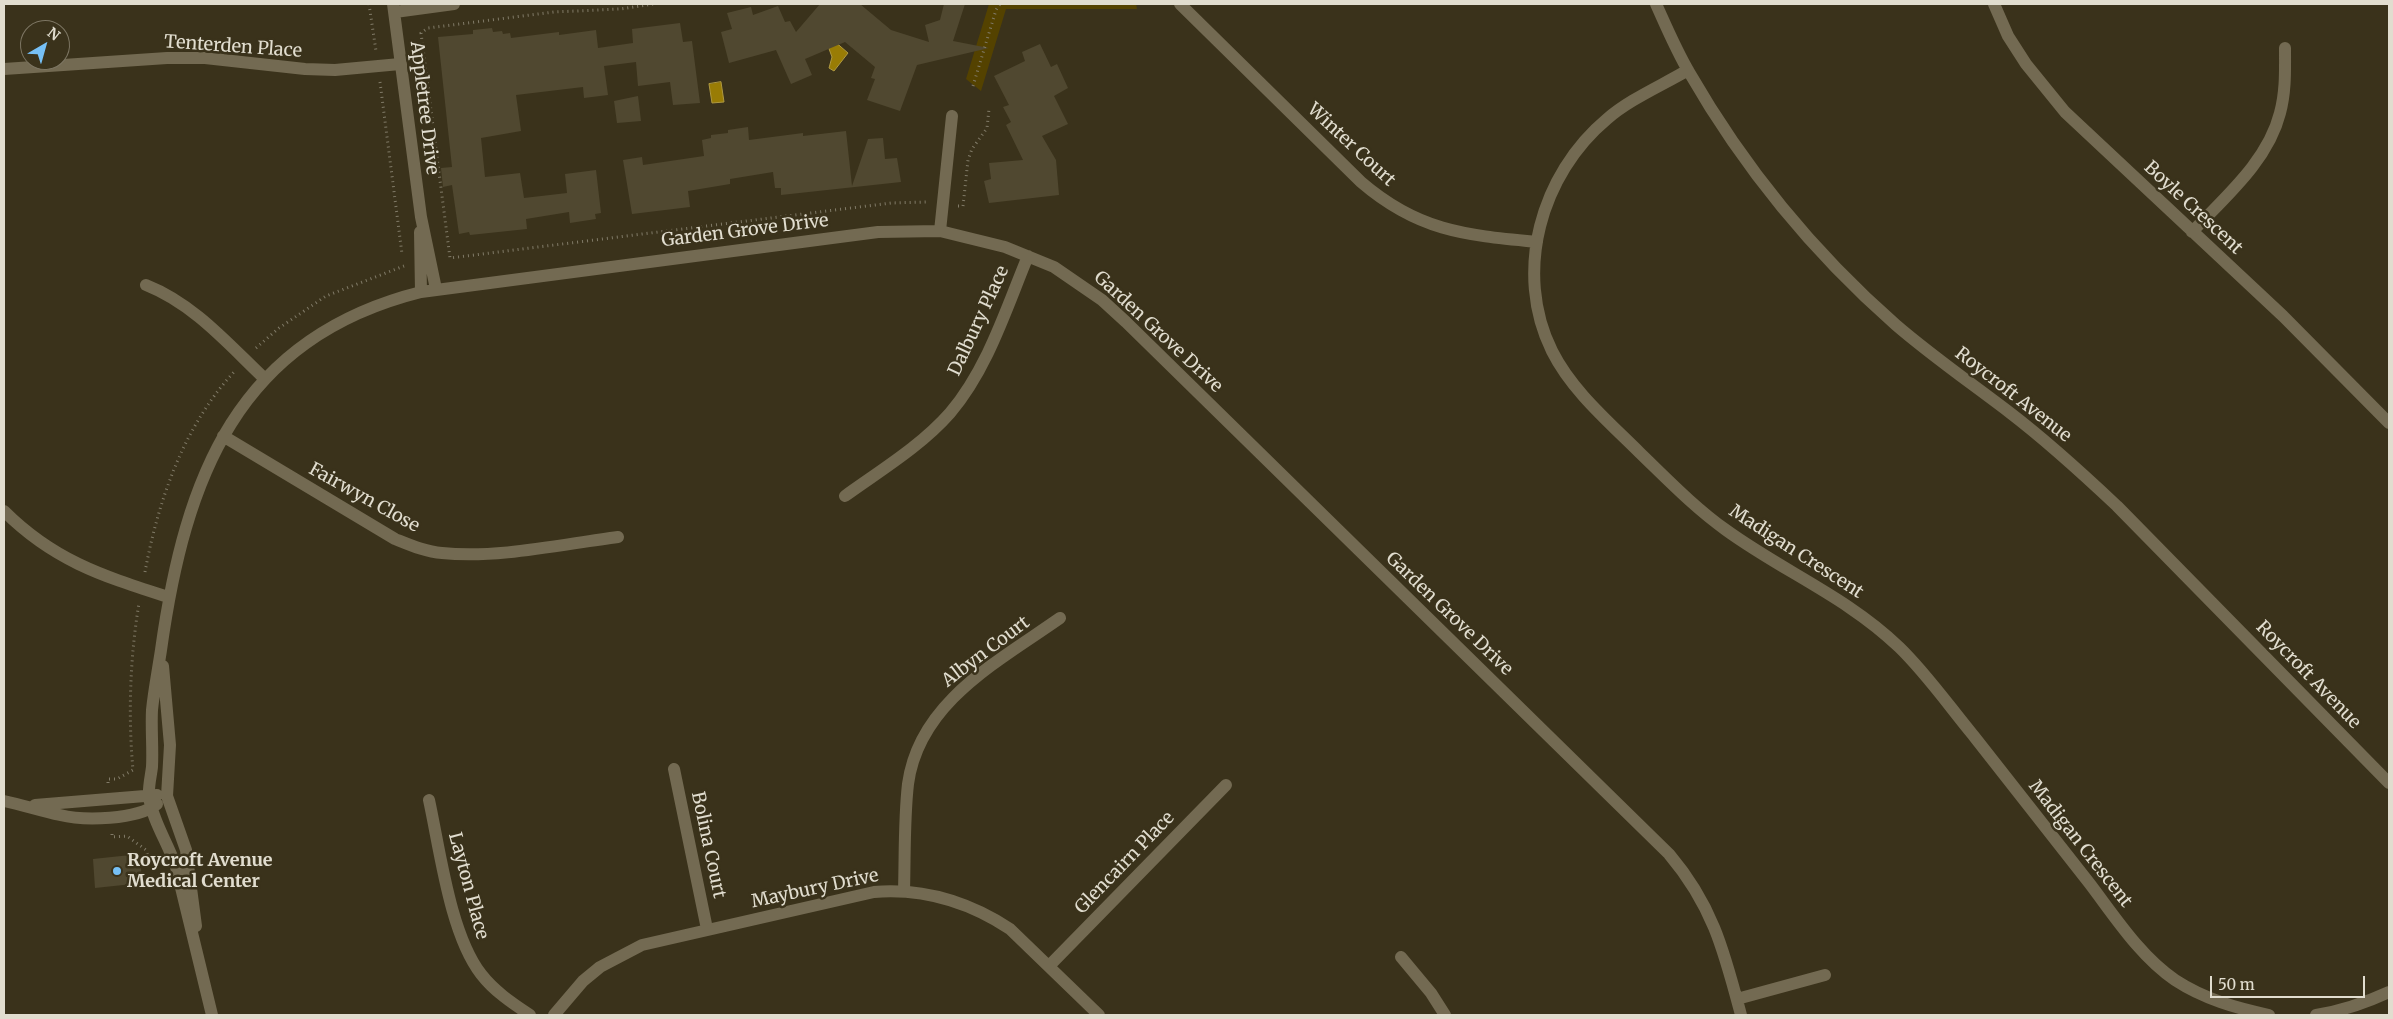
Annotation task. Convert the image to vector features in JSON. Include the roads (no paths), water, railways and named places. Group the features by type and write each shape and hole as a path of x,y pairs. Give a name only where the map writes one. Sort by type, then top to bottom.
{"street":[{"path":"394,8 454,4"},
{"name":"Winter Court","path":"1180,4 1361,182 1390,205 1438,228 1495,238 1537,242"},
{"name":"Roycroft Avenue","path":"1656,4 1688,70 1739,150 1790,216 1852,284 1929,352 2009,412 2073,465 2117,506 2389,783"},
{"name":"Boyle Crescent","path":"1994,4 2008,36 2043,87 2065,112 2283,316 2389,422"},
{"name":"Appletree Drive","path":"394,8 421,217 436,289"},
{"path":"2192,232 2248,172 2269,140 2283,102 2285,48"},
{"name":"Tenterden Place","path":"4,69 167,58 205,58 305,69 335,70 400,64"},
{"name":"Madigan Crescent","path":"1688,70 1609,117 1584,141 1565,166 1554,187 1543,214 1533,266 1535,291 1542,323 1552,351 1588,400 1672,484 1721,527 1770,560 1849,606 1900,648 1944,699 2123,927 2157,966 2180,982 2216,1001 2269,1015"},
{"path":"940,231 952,116"},
{"name":"Appletree Drive","path":"421,217 421,292"},
{"name":"Garden Grove Drive","path":"212,1015 171,853 152,808 149,794 152,766 152,711 168,597 179,548 193,503 223,436 244,402 265,379 288,357 334,324 364,310 421,292 878,232 940,231 976,238 1054,267 1079,283 1126,322 1669,854 1696,889 1712,919 1741,1015"},
{"name":"Dalbury Place","path":"845,496 930,432 964,395 990,348 1028,256"},
{"path":"146,285 166,293 184,304 265,379"},
{"name":"Fairwyn Close","path":"223,436 395,539 416,548 441,553 469,555 618,537"},
{"path":"4,511 37,541 78,566 168,597"},
{"name":"Albyn Court","path":"904,891 908,784 913,764 931,725 941,709 968,684 1060,618"},
{"name":"Garden Grove Drive","path":"161,648 170,745 167,796 186,850 201,967"},
{"name":"Bolina Court","path":"674,769 707,929"},
{"name":"Glencairn Place","path":"1049,966 1226,785"},
{"path":"27,806 128,798 149,794 167,796"},
{"path":"4,801 61,816 86,818 130,815 152,808 167,796"},
{"name":"Layton Place","path":"429,800 453,912 462,942 480,973 494,989 530,1015"},
{"name":"Maybury Drive","path":"554,1015 583,981 623,953 642,945 874,892 904,891 939,896 973,908 1010,929 1099,1015"},
{"path":"1401,957 1431,994 1445,1015"},
{"path":"1737,999 1824,975"},
{"path":"2316,1015 2338,1012 2368,1002 2389,992"}],"place":[{"name":"Roycroft Avenue Medical Center","path":"117,871"}]}
